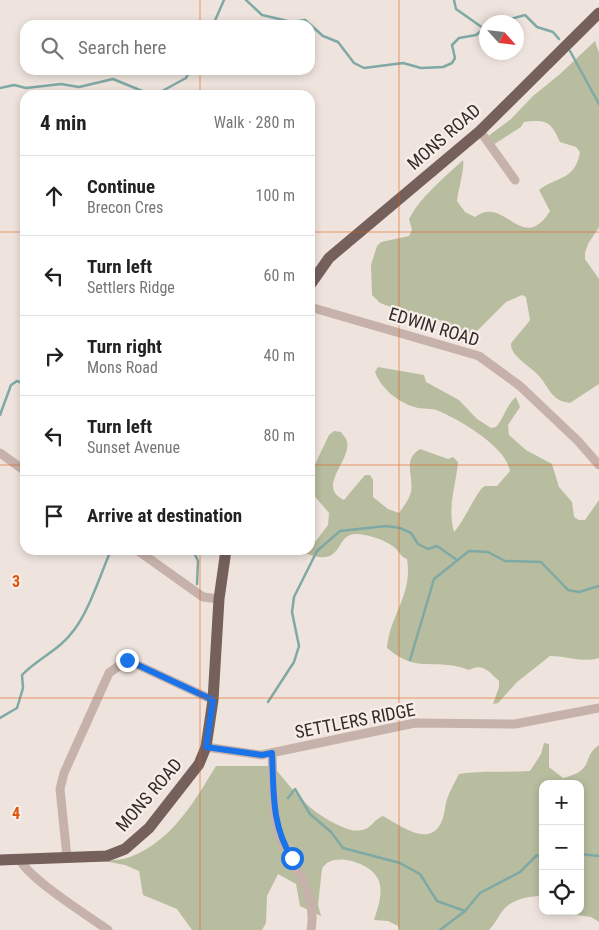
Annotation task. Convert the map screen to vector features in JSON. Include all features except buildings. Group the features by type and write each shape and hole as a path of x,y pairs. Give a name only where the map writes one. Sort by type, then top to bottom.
{"main road":[{"name":"MONS ROAD","path":"315,278 329,258 350,238 480,131 599,13"},
{"name":"MONS ROAD","path":"0,860 107,856 125,849 149,828 200,764 206,747 213,700 219,599 225,555"}],"street":[{"path":"480,131 515,180"},
{"name":"EDWIN ROAD","path":"315,308 479,356 520,386 578,441 599,465"},
{"path":"0,453 20,467"},
{"path":"144,555 203,597 219,599"},
{"path":"68,857 60,789 64,773 109,673 127,660 213,700"},
{"name":"SETTLERS RIDGE","path":"206,747 262,755 415,723 515,724 599,708"},
{"path":"272,753 276,822 282,842 304,880 312,920 311,930"},
{"path":"20,859 22,866 35,878 108,930"}],"green space":[{"path":"595,41 599,53 599,227 588,244 585,259 599,279 599,384 570,403 555,397 539,376 517,356 512,348 512,342 530,320 526,297 522,295 506,302 471,337 443,321 413,315 380,303 372,295 371,265 377,246 381,242 409,236 412,230 409,219 414,211 433,188 463,160 457,201 465,212 475,217 485,212 494,212 525,227 533,227 541,222 550,211 539,190 570,173 578,161 580,152 576,147 560,142 551,126 538,121 524,122 521,127 493,145 487,137 511,119 533,96"},
{"path":"378,367 424,375 426,382 459,400 477,419 491,428 496,427 510,403 516,397 520,407 508,425 509,435 526,450 552,464 559,487 572,502 574,517 579,520 585,520 599,500 599,658 581,660 550,656 517,682 498,703 493,704 499,687 499,681 485,669 478,667 469,670 458,666 408,661 387,648 392,625 404,594 408,572 407,559 393,546 378,538 356,534 344,540 332,555 324,557 311,555 315,555 315,541 328,525 329,513 315,497 315,464 329,435 334,431 341,432 347,442 347,449 334,481 333,488 336,495 344,500 365,475 370,475 373,480 373,497 388,509 399,513 411,492 410,463 415,453 420,449 448,459 453,457 458,462 451,514 454,532 482,488 485,486 497,486 510,471 501,453 482,436 438,411 411,406 398,399 386,390 375,372"},
{"path":"544,743 549,744 549,767 563,778 580,771 587,763 590,754 599,745 599,922 591,917 577,915 584,915 584,780 539,780 539,896 523,898 513,902 503,910 489,930 399,930 398,926 388,921 374,920 379,905 380,884 374,873 368,868 351,861 334,860 327,863 322,869 318,905 321,916 300,906 296,884 278,874 267,896 266,923 262,930 192,930 177,909 143,895 139,871 125,865 104,861 130,857 145,850 170,831 190,806 216,766 273,766 308,806 336,824 349,829 365,829 383,816 408,830 424,834 432,833 438,828 443,818 446,801 459,774 530,771 541,754"}],"waterway":[{"path":"215,20 224,0"},
{"path":"246,0 262,15 283,20"},
{"path":"454,0 456,9 479,25"},
{"path":"524,15 537,27 553,32 559,39"},
{"path":"315,29 323,36 338,42 354,63 364,68 403,63 421,68 443,67 452,63 455,58 452,45 459,38 476,35 479,33"},
{"path":"570,51 599,104"},
{"path":"164,90 186,78 188,75"},
{"path":"0,88 14,85 26,88 61,84 79,87 113,79 140,90"},
{"path":"0,415 11,385 17,381 20,382"},
{"path":"268,702 294,662 299,646 292,612 294,597 317,551 340,531 386,526 400,528 411,533 418,544 428,549 437,546 457,560"},
{"path":"410,660 434,579 469,551 488,552 505,561 541,562 568,590 579,592 599,586"},
{"path":"0,718 17,708 23,688 22,675 56,649 79,622 90,602 109,555"},
{"path":"195,555 198,561 197,584"},
{"path":"288,798 295,789 310,814 331,832 343,848 400,863 420,874 437,901 465,911"},
{"path":"584,854 599,856"},
{"path":"440,930 465,911 480,893 520,872 537,855 539,856"}],"route":[{"path":"127,660 213,700 206,747 262,755 272,753 276,822 282,842 292,858"}]}
